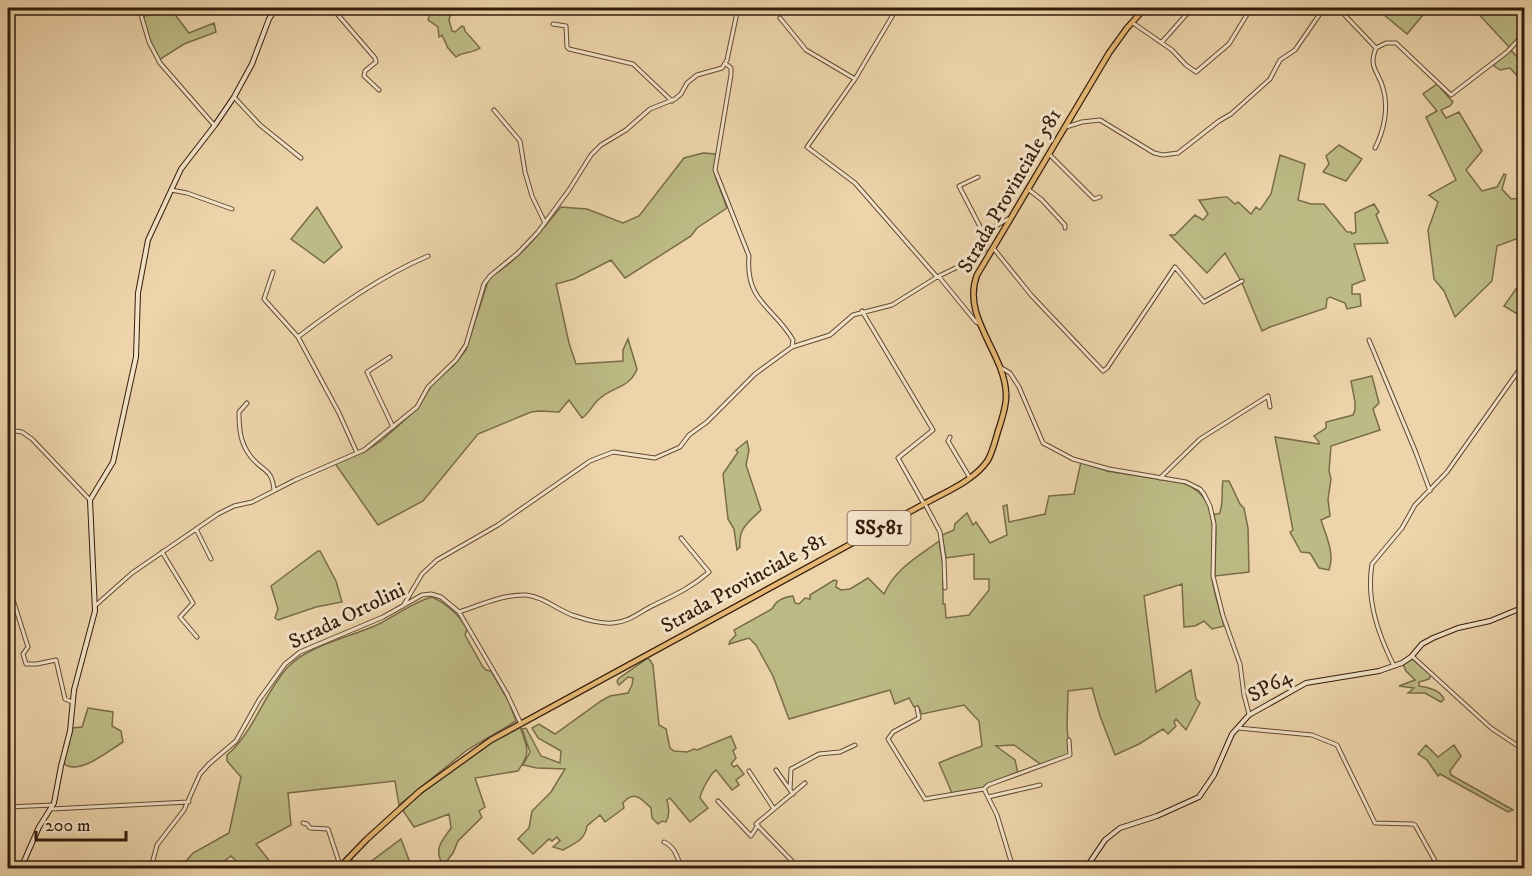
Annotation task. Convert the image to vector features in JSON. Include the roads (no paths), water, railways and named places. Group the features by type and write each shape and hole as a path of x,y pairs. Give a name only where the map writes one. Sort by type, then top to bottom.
{"main road":[{"path":"21,868 39,827 52,807 70,731 72,702 96,605 90,500 113,462 136,357 137,306 144,251 185,162 234,97 252,64 269,19 276,8"},
{"name":"Strada Provinciale 581","path":"340,867 367,838 420,791 481,746 970,478 988,458 1007,394 973,304 973,286 977,275 1109,53 1131,22 1145,8"},
{"name":"SP64","path":"1086,868 1105,840 1120,828 1157,816 1199,797 1207,788 1237,728 1249,715 1306,683 1369,673 1394,666 1412,656 1422,644 1433,638 1458,628 1490,621 1524,607"}],"street":[{"path":"139,8 149,42 160,63 215,125"},
{"path":"332,8 375,58 376,62 365,71 364,76 379,90"},
{"path":"96,605 132,573 218,514 234,506 252,502 364,450 417,407 428,387 456,360 466,345 485,281 518,253 545,223 591,155 601,145 626,130 650,109 672,101 697,75 717,70 726,63 738,8"},
{"path":"897,8 855,78 807,147 855,183 981,325"},
{"path":"1162,42 1192,8"},
{"path":"1131,22 1162,42 1196,72 1229,44 1251,8"},
{"path":"1066,127 1100,120 1154,153 1162,155 1178,153 1219,120 1231,114 1270,79 1280,60 1295,50 1324,8"},
{"path":"1338,8 1376,48"},
{"path":"780,18 806,50 855,78"},
{"path":"553,24 566,26 569,49 633,64 672,101"},
{"path":"1375,148 1381,138 1385,119 1384,91 1372,62 1376,48 1386,43 1395,43 1451,95 1507,52 1524,34"},
{"path":"726,63 731,68 731,75 715,170 749,256 748,268 752,287 767,310 788,331 793,340 792,346"},
{"path":"234,97 260,125 301,158"},
{"path":"494,110 520,141 532,196 545,223"},
{"path":"1049,154 1094,199 1100,197"},
{"path":"978,177 959,186 988,242"},
{"path":"1028,189 1042,200 1065,225 1065,228"},
{"path":"171,190 187,193 232,209"},
{"path":"403,606 422,574 437,561 523,509 590,461 613,452 655,458 680,447 689,435 706,422 755,374 792,346 831,334 850,316 862,311 892,305 977,256 988,242 994,227 1010,219"},
{"path":"994,249 1031,295 1103,370 1107,368 1175,267 1204,302 1242,281"},
{"path":"298,337 328,314 397,269 428,256"},
{"path":"273,273 264,300 298,337 339,413 357,453"},
{"path":"862,311 933,430 898,458 940,532 945,588"},
{"path":"1370,340 1430,491"},
{"path":"390,357 367,372 393,427"},
{"path":"1394,666 1384,648 1372,612 1372,564 1402,528 1415,506 1447,472 1524,363"},
{"path":"998,367 1010,373 1019,387 1043,443 1073,459 1109,469 1194,485 1200,489 1210,506 1214,524 1213,576 1223,616 1240,664 1249,715"},
{"path":"1160,478 1196,442 1219,426 1268,396 1270,407"},
{"path":"247,403 239,412 241,439 251,456 270,471 274,490"},
{"path":"8,430 22,432 32,439 90,500"},
{"path":"950,437 948,441 970,478"},
{"path":"196,529 211,559"},
{"path":"459,612 508,597 527,596 538,597 566,612 597,623 613,623 631,619 677,596 709,572 681,538"},
{"path":"162,552 193,603 180,617 197,637"},
{"path":"8,584 28,647 23,654 26,664 56,660 65,699 72,702"},
{"name":"Strada Ortolini","path":"151,868 156,846 189,802 202,771 236,741 259,700 285,664 300,652 383,617 422,595 431,594 444,599 459,612 507,694 520,723"},
{"path":"1519,610 1524,614"},
{"path":"1412,656 1491,728 1524,750"},
{"path":"916,708 919,718 892,732 888,739 926,799 984,789 988,785 1070,755 1069,740"},
{"path":"1237,728 1312,735 1336,745 1375,823 1415,825 1439,868"},
{"path":"790,790 791,769 819,754 840,752 855,745"},
{"path":"776,770 793,794"},
{"path":"749,771 774,809"},
{"path":"718,801 751,836 758,825 756,824 805,783"},
{"path":"988,797 1040,785"},
{"path":"984,789 997,815 1013,868"},
{"path":"8,807 189,802"},
{"path":"303,823 310,828 328,829 340,867"},
{"path":"758,825 793,862 786,868"},
{"path":"664,842 670,845 679,861 680,868"},
{"path":"351,868 352,862"}]}
